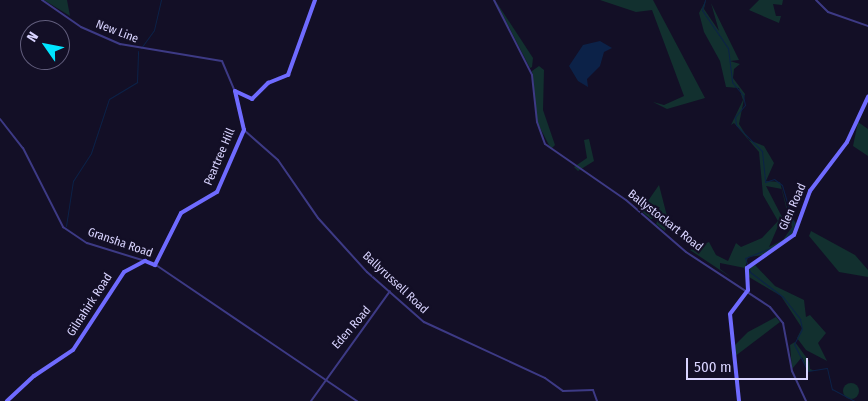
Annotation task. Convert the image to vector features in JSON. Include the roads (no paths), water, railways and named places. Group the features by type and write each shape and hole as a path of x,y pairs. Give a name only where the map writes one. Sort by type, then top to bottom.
{"street":[{"name":"New Line","path":"42,0 116,43 224,62"},
{"path":"235,91 252,99 268,83 288,75 315,0"},
{"name":"Ballystockart Road","path":"494,0 532,74 537,122 545,144 626,200 686,252 748,290 783,323 792,371 806,401"},
{"path":"816,0 828,12 868,26"},
{"name":"Peartree Hill","path":"155,265 178,216 217,192 244,130 235,91 224,62"},
{"name":"Glen Road","path":"748,290 748,266 794,235 810,191 847,142 868,97"},
{"name":"Gransha Road","path":"0,119 25,152 63,227 87,244 155,265 357,401"},
{"name":"Ballyrussell Road","path":"244,130 278,160 318,218 390,291 428,325 539,374 563,391 592,390 597,401"},
{"name":"Gilnahirk Road","path":"7,401 73,350 122,274 145,261"},
{"path":"739,401 730,314 748,290"},
{"name":"Eden Road","path":"311,401 347,345 375,317 390,291"}],"water":[{"path":"600,41 612,48 604,52 600,66 587,79 588,87 578,81 569,66 583,45"}],"waterway":[{"path":"141,48 154,30 161,0"},
{"path":"705,0 702,10 728,48 732,82 743,95 745,105 735,117 736,125 762,151 765,182 774,179 782,185 794,226 786,238"},
{"path":"66,226 73,181 91,153 109,99 137,82 138,51"},
{"path":"775,246 745,258 750,272 783,297 800,319 802,329 794,344 808,371 827,368 832,389 855,401"}]}
